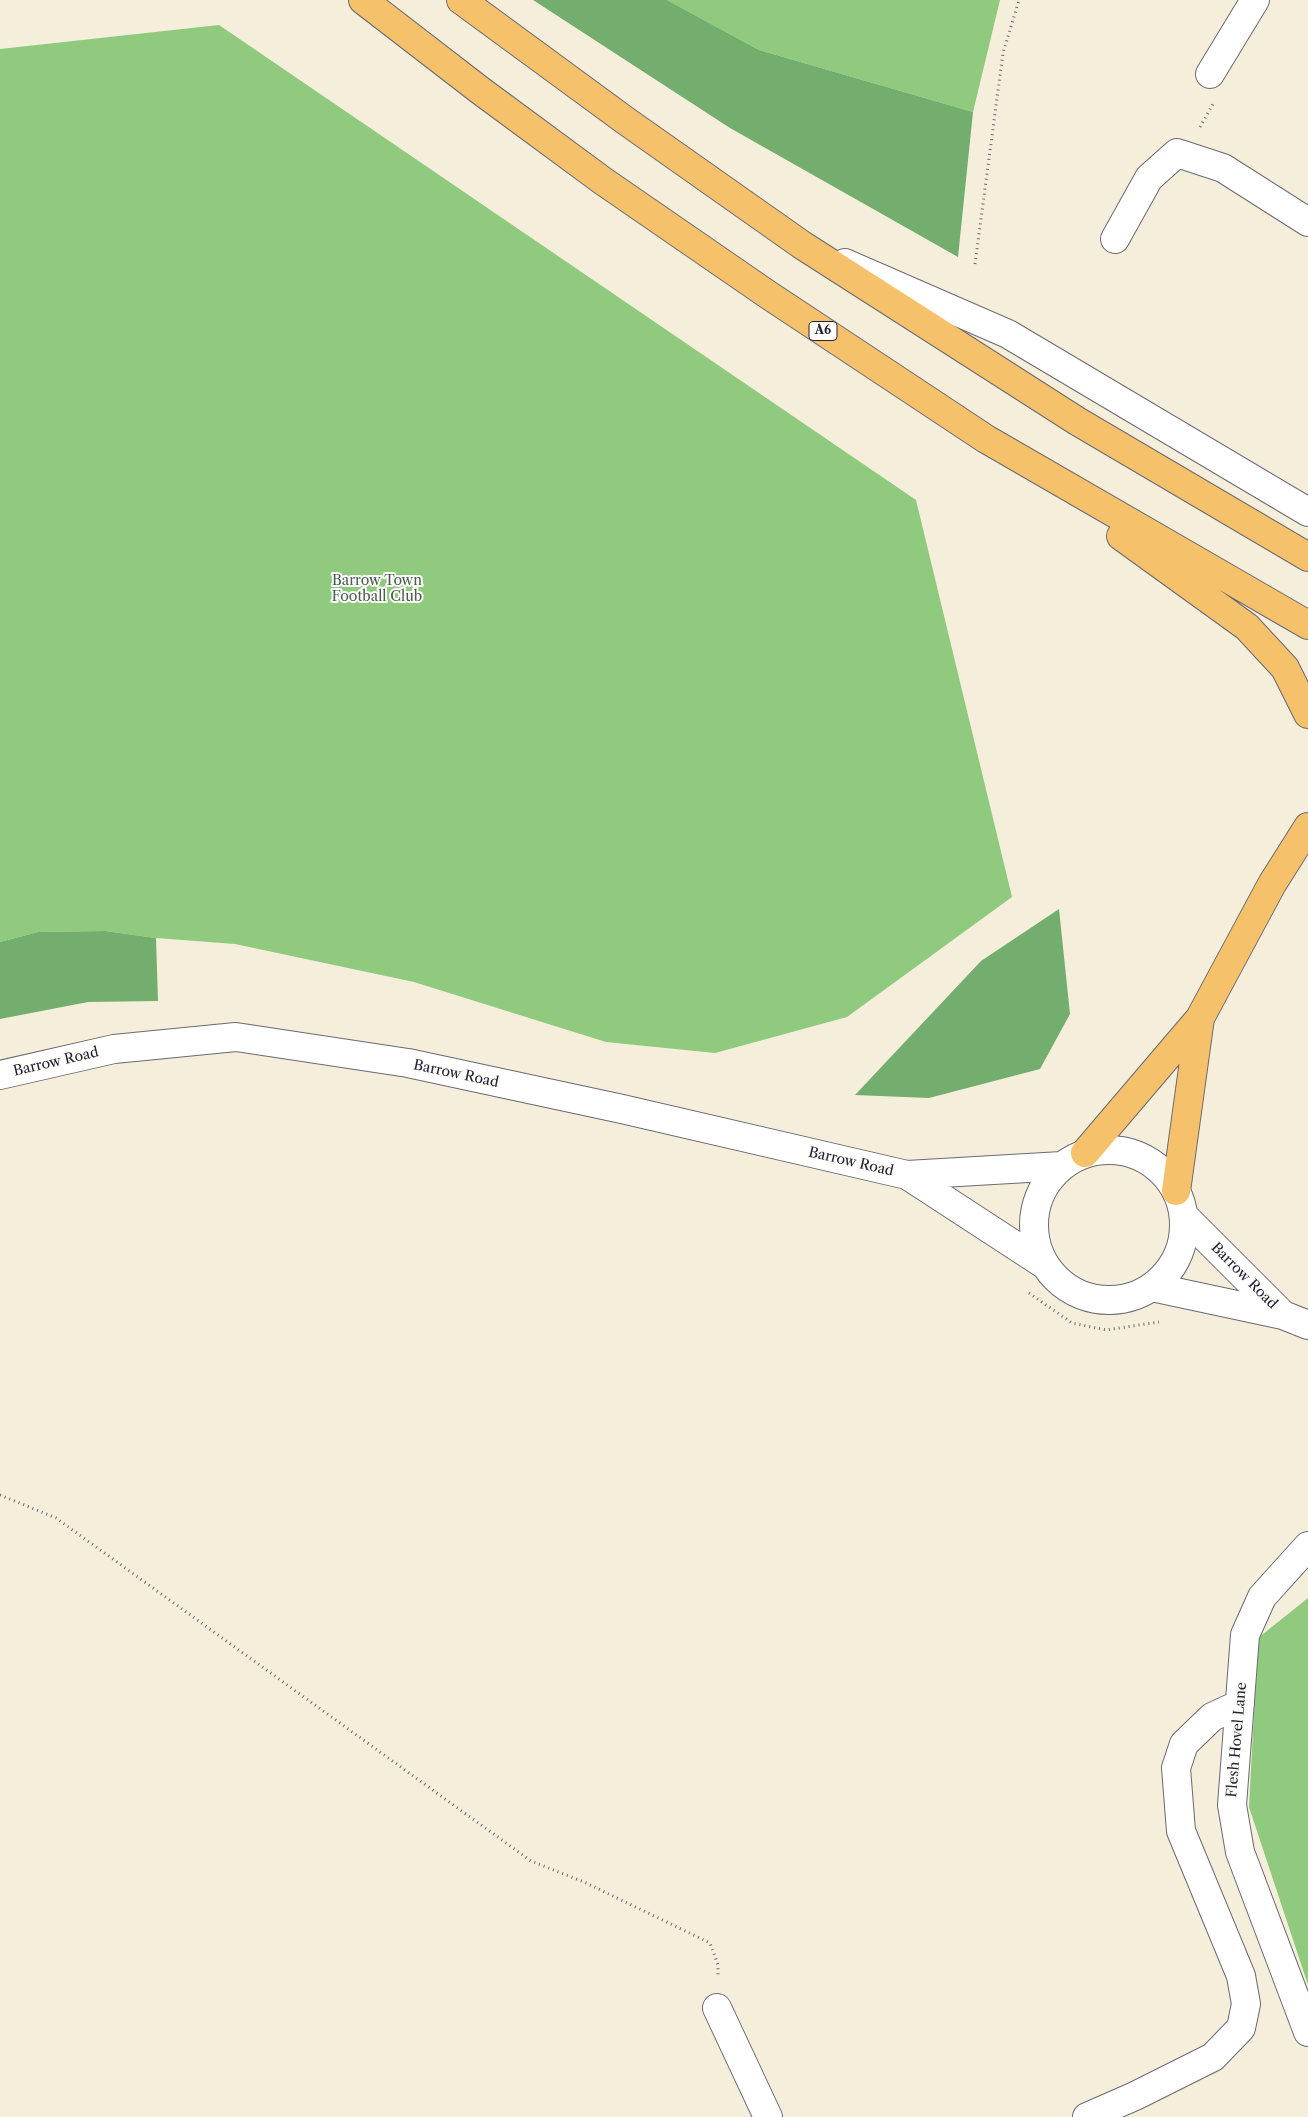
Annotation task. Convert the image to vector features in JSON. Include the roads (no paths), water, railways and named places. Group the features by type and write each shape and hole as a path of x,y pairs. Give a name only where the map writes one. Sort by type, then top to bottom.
{"highway":[{"name":"A6","path":"363,0 481,91 603,181 766,294 986,438 1308,625"},
{"path":"461,0 626,122 802,245 1077,421 1308,557"},
{"path":"986,438 1247,627 1285,668 1308,714"},
{"path":"1074,1160 1200,1018 1272,884 1308,827"},
{"path":"1180,1203 1200,1018"}],"street":[{"path":"1210,74 1255,0"},
{"path":"1115,239 1149,178 1177,153 1223,168 1308,222"},
{"path":"802,245 1008,334 1308,512"},
{"name":"Barrow Road","path":"0,1075 114,1049 236,1038 408,1063 622,1109 907,1175 1074,1160"},
{"path":"1123,1151 1148,1160 1167,1178 1180,1203 1183,1239 1174,1264 1152,1287 1128,1298 1093,1299 1068,1289 1045,1265 1035,1241 1034,1215 1037,1201 1049,1179 1074,1160 1123,1151"},
{"name":"Barrow Road","path":"907,1175 1045,1265"},
{"name":"Barrow Road","path":"1180,1203 1283,1315"},
{"name":"Barrow Road","path":"1152,1287 1283,1315 1308,1325"},
{"name":"Flesh Hovel Lane","path":"1308,1546 1262,1596 1245,1635 1232,1805 1240,1852 1308,2032"},
{"path":"1087,2117 1135,2096 1213,2056 1241,2028 1246,2004 1241,1976 1181,1830 1176,1768 1184,1744 1212,1717 1240,1704"},
{"path":"717,2008 768,2117"}],"park label":[{"name":"Barrow Town Football Club","path":"377,590"}]}
